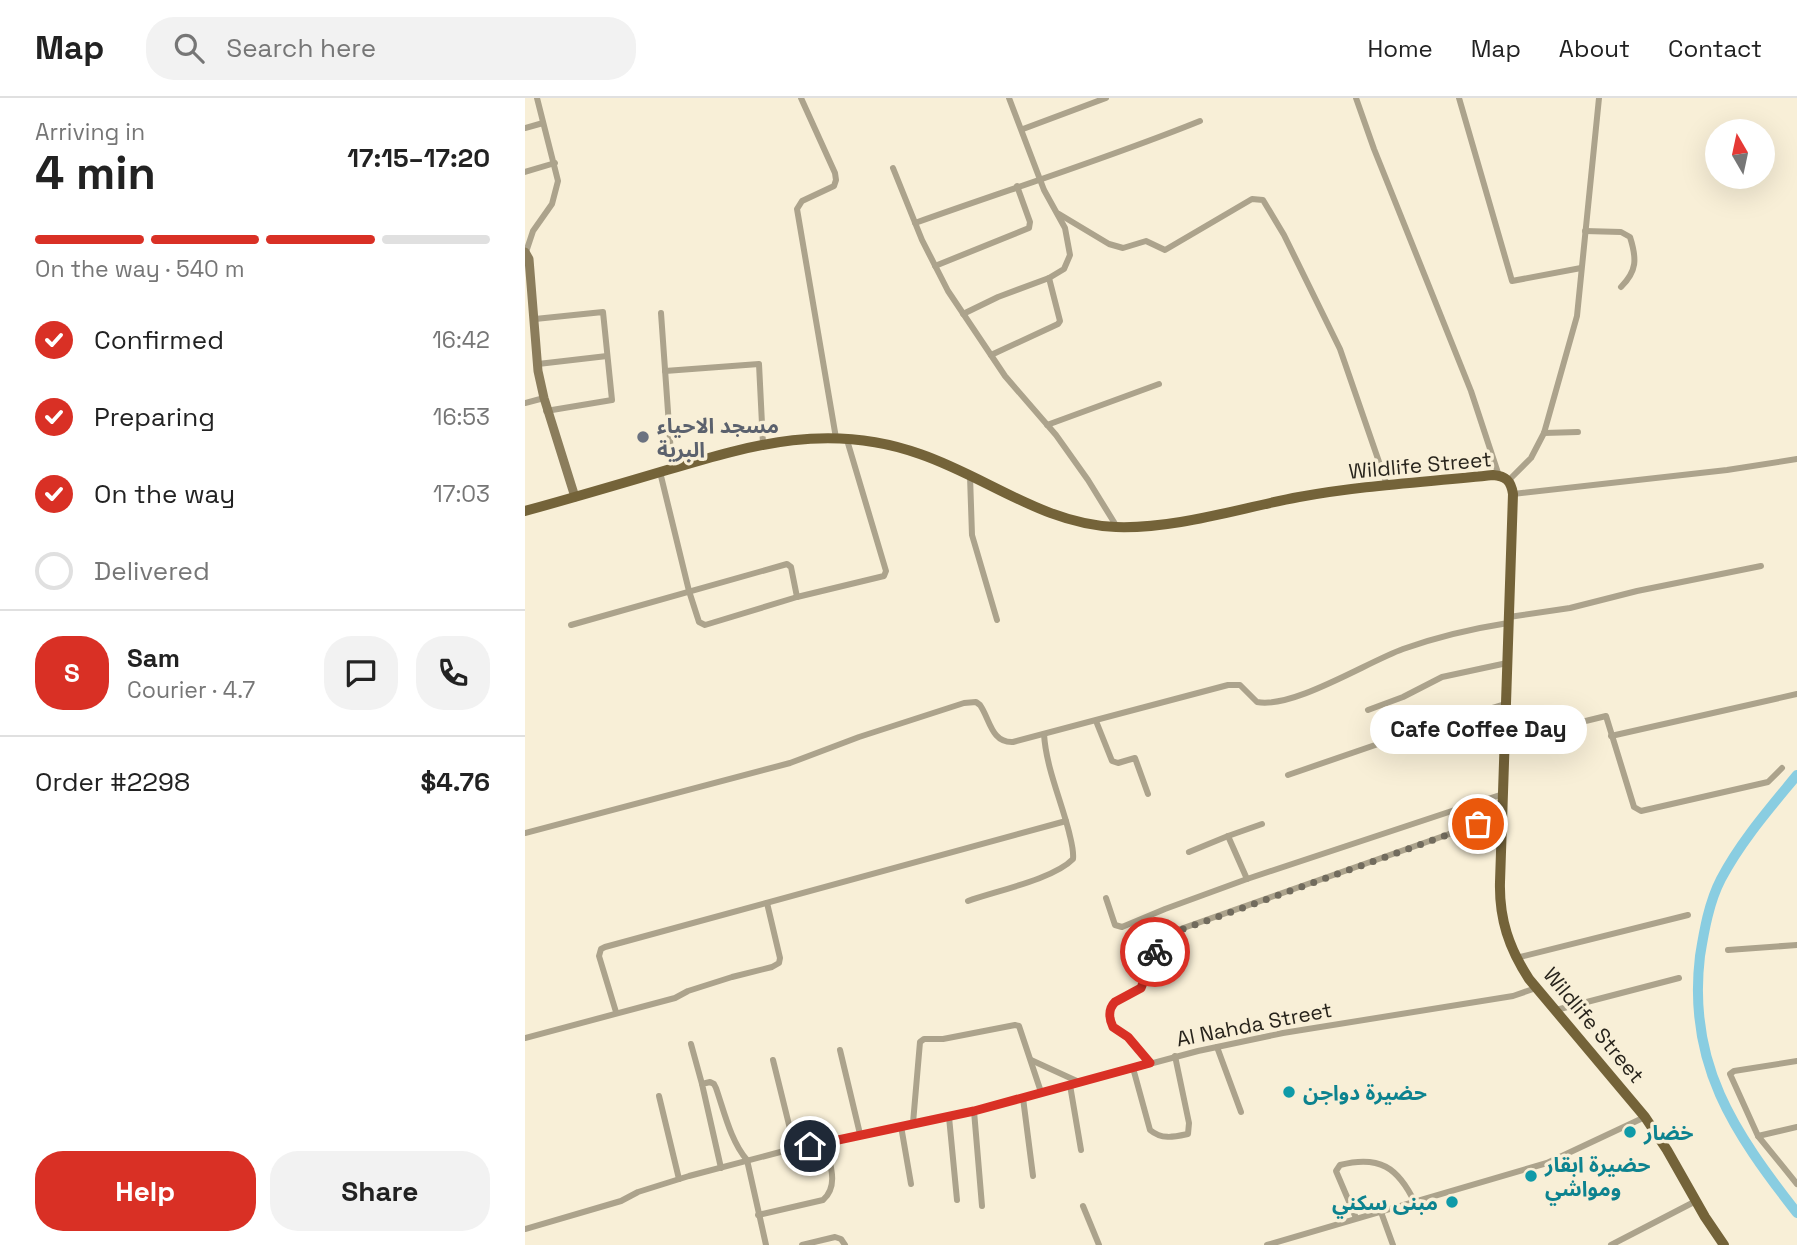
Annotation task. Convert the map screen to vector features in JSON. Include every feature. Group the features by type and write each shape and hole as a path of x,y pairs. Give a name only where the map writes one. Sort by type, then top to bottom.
{"main road":[{"path":"526,252 529,259 538,364 544,398 575,497"},
{"name":"Wildlife Street","path":"525,511 672,468 792,439 836,438 895,446 933,459 1057,516 1078,522 1117,527 1151,525 1301,497 1387,485 1504,478 1513,494 1504,737 1501,909 1504,930 1516,958 1536,988 1645,1117 1724,1245"}],"street":[{"path":"526,252 533,231 557,193 558,181 537,98"},
{"path":"801,98 836,180 834,186 802,201 797,209 836,438"},
{"path":"963,314 1065,270 1070,255 1069,241 1059,214 1041,180 1009,98"},
{"path":"1023,129 1106,98"},
{"path":"1356,98 1504,478 1531,458 1544,433 1577,316 1599,98"},
{"path":"1459,98 1512,281 1581,268"},
{"path":"915,223 1135,147 1200,121"},
{"path":"525,128 543,123"},
{"path":"525,172 555,163"},
{"path":"893,168 915,223 948,291 1005,376 1047,425 1088,480 1117,527"},
{"path":"935,266 1029,228 1030,222 1017,186"},
{"path":"1059,214 1109,244 1123,248 1146,241 1164,250 1252,199 1263,200 1289,244 1340,349 1387,485"},
{"path":"1585,231 1621,232 1630,237 1636,260 1632,276 1621,287"},
{"path":"991,355 1058,324 1060,321 1049,278"},
{"path":"535,319 603,312 612,400 547,411"},
{"path":"661,313 672,468"},
{"path":"538,364 607,356"},
{"path":"665,371 759,364 763,444"},
{"path":"1047,425 1159,384"},
{"path":"525,403 544,398"},
{"path":"1544,433 1578,432"},
{"path":"660,472 689,591 702,624 884,576 886,573 847,440"},
{"path":"1513,494 1797,459"},
{"path":"970,476 972,535 997,620"},
{"path":"571,625 787,564 791,566 797,597"},
{"path":"525,833 790,763 859,737 970,702 976,702 983,709 995,735 1001,740 1013,742 1228,685 1240,685 1257,702 1277,702 1317,688 1405,648 1508,620 1761,566"},
{"path":"1368,710 1403,697 1443,677 1507,663"},
{"path":"1612,736 1797,694"},
{"path":"1288,775 1505,704"},
{"path":"1504,737 1524,736 1606,716 1637,810 1769,782 1782,768"},
{"path":"1096,721 1112,761 1115,763 1135,758 1148,794"},
{"path":"968,901 1040,877 1073,859 1074,852 1048,760 1044,734"},
{"path":"1106,898 1115,925 1122,928 1247,879 1503,794"},
{"path":"1150,1063 1128,1037 1113,1027 1109,1013 1115,1002 1141,988 1157,946 1175,932 1503,816"},
{"path":"616,1012 599,956 601,949 1066,821"},
{"path":"1189,852 1262,824"},
{"path":"1228,836 1247,879"},
{"path":"525,1038 675,998 710,984 772,967 779,963 779,953 767,904"},
{"path":"1516,958 1689,915"},
{"path":"1728,950 1797,945"},
{"path":"1556,1010 1679,978"},
{"name":"Al Nahda Street","path":"525,1229 621,1201 679,1178 860,1134 974,1111 1175,1056 1293,1031 1513,996 1536,988"},
{"path":"913,1124 922,1039 943,1039 1014,1024 1021,1029 1041,1092"},
{"path":"691,1044 721,1168"},
{"path":"1217,1047 1241,1112"},
{"path":"841,1050 860,1134"},
{"path":"1133,1068 1150,1130 1164,1137 1188,1134 1189,1123 1175,1056"},
{"path":"773,1060 795,1149"},
{"path":"1031,1060 1079,1082"},
{"path":"1797,1061 1731,1072 1758,1136 1797,1184"},
{"path":"702,1084 714,1084 728,1124 747,1160 766,1245"},
{"path":"1070,1085 1081,1150"},
{"path":"659,1096 679,1178"},
{"path":"1023,1098 1033,1176"},
{"path":"974,1111 982,1206"},
{"path":"949,1116 957,1200"},
{"path":"1267,1245 1547,1163 1645,1117"},
{"path":"901,1126 911,1184"},
{"path":"1758,1136 1797,1127"},
{"path":"758,1215 823,1200 829,1195 833,1183 825,1142"},
{"path":"1356,1218 1336,1171 1340,1165 1359,1160 1387,1166 1410,1192 1415,1203"},
{"path":"1611,1245 1696,1201"},
{"path":"1083,1206 1099,1245"},
{"path":"1381,1212 1393,1245"},
{"path":"802,1245 835,1237 841,1239 845,1245"}],"waterway":[{"path":"1797,775 1747,838 1717,888 1703,937 1698,995 1701,1030 1708,1063 1720,1095 1753,1154 1797,1213"}],"way so far":[{"path":"1155,952 1157,946 1175,932 1478,824"}],"place":[{"name":"مسجد الاحياء البرية","path":"643,437"},
{"name":"Cafe Coffee Day","path":"1478,824"},
{"name":"حضيرة دواجن","path":"1289,1092"},
{"name":"خضار","path":"1630,1132"},
{"name":"حضيرة ابقار ومواشي","path":"1531,1176"},
{"name":"مبنى سكني","path":"1452,1202"}],"route":[{"path":"810,1146 974,1111 1150,1063 1128,1037 1113,1027 1109,1013 1115,1002 1141,988 1155,952"}]}
